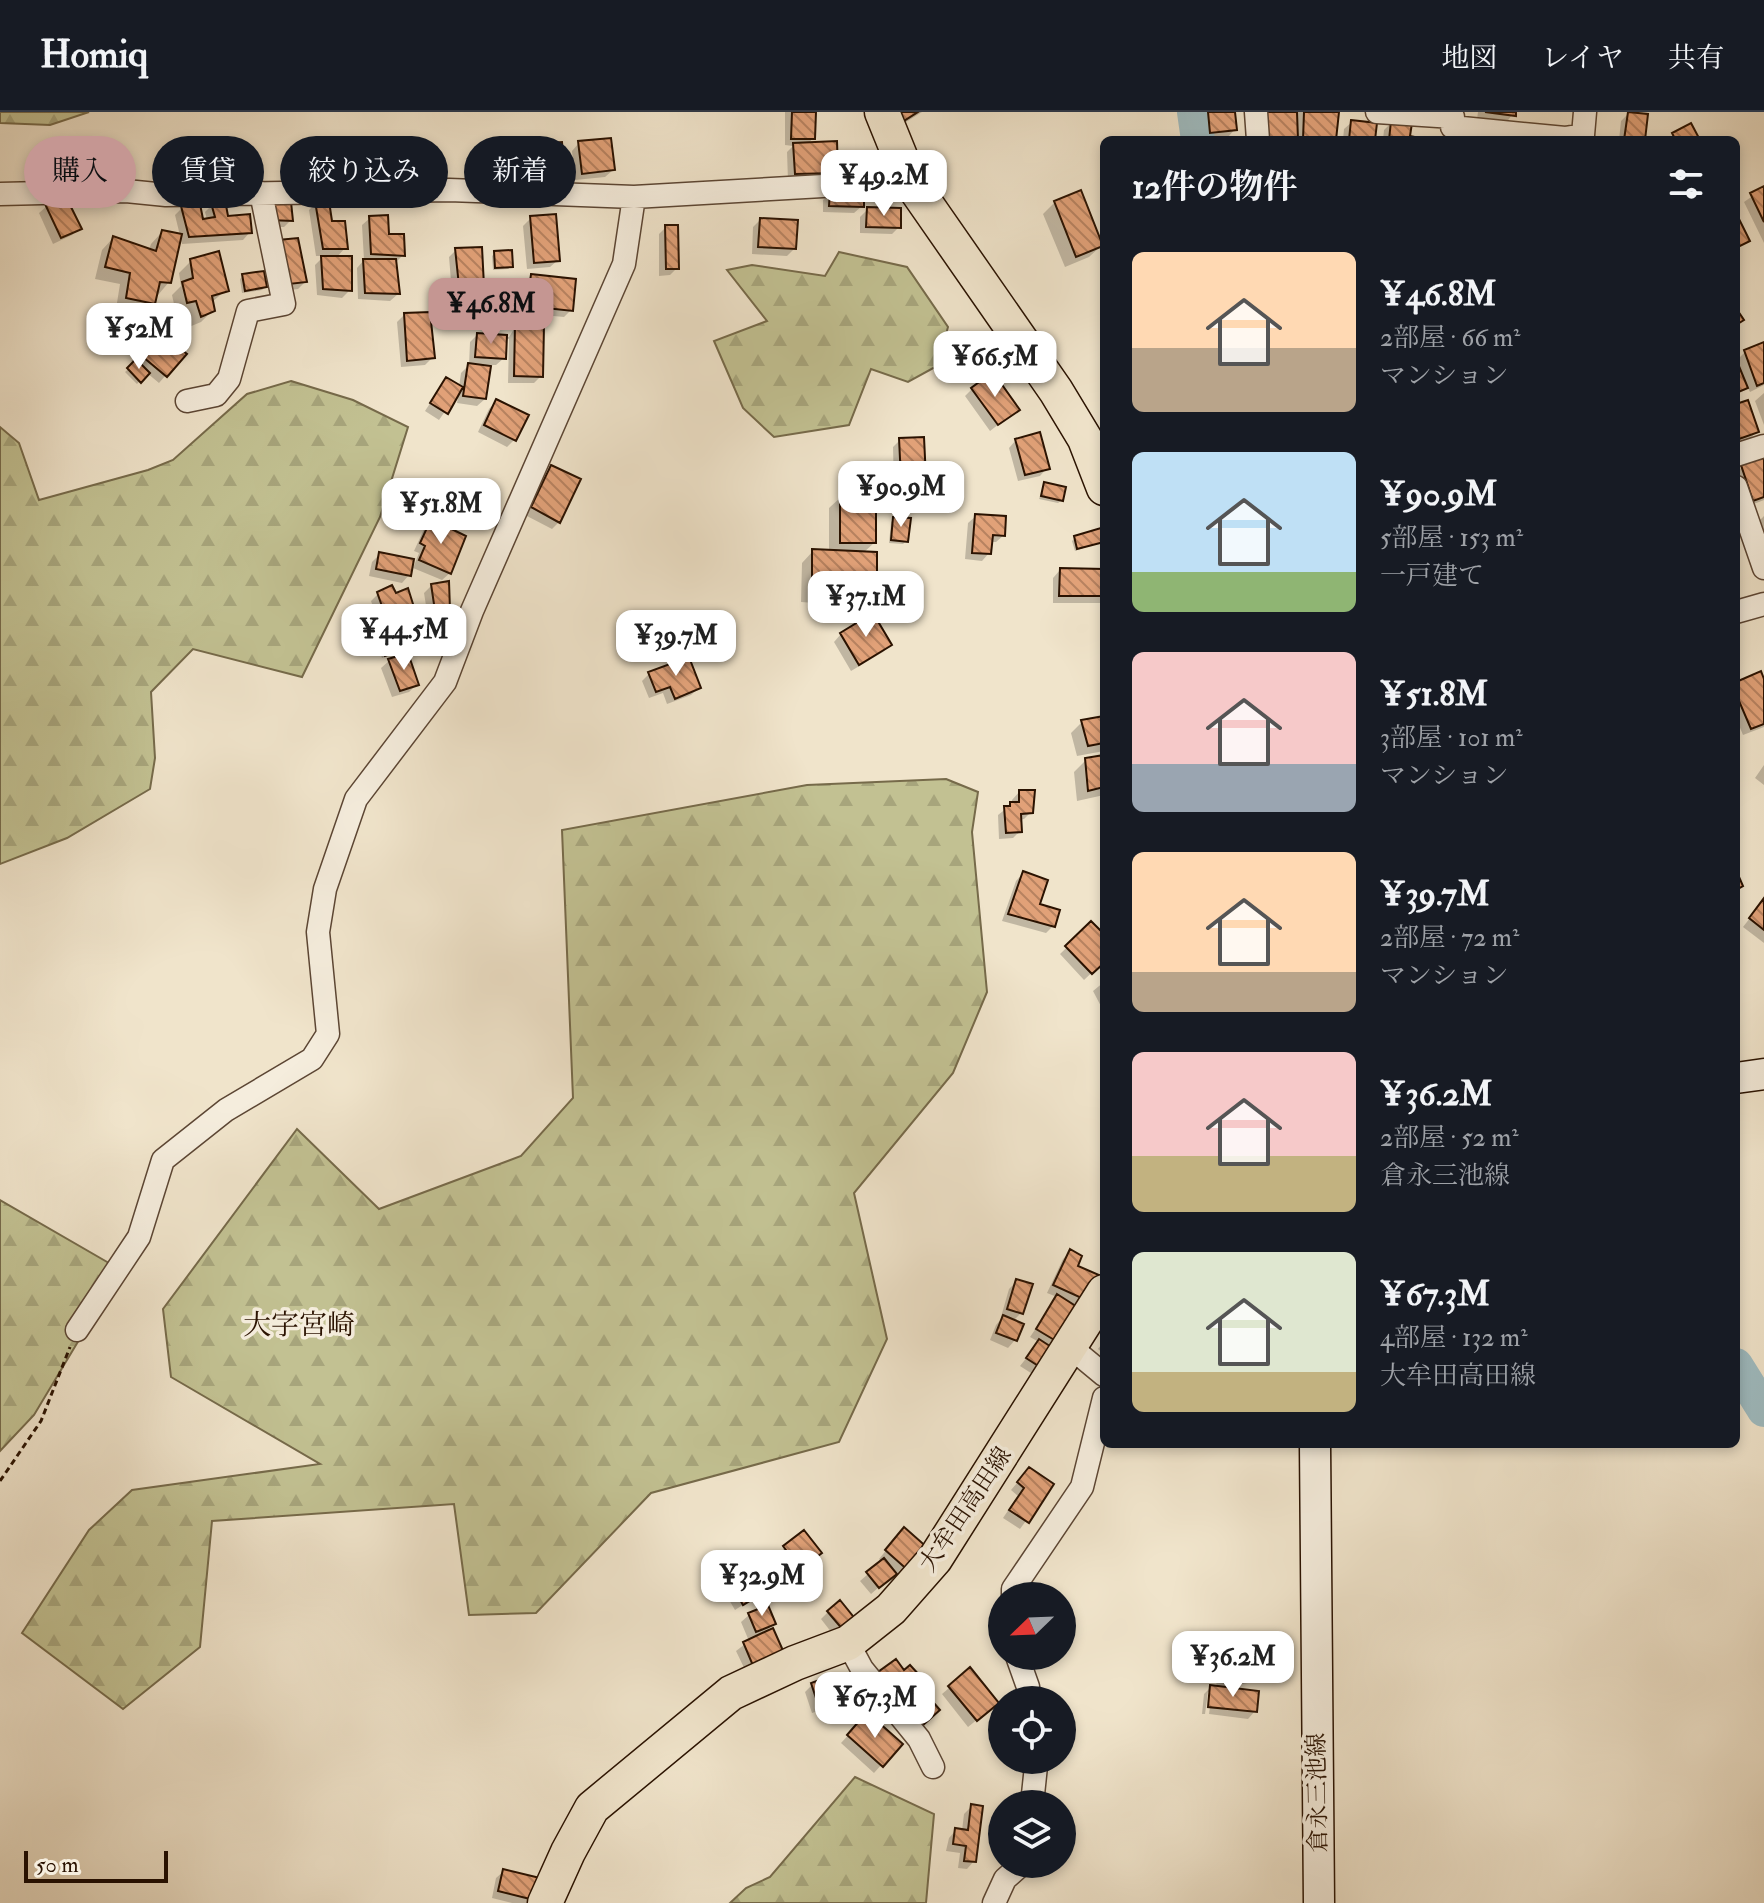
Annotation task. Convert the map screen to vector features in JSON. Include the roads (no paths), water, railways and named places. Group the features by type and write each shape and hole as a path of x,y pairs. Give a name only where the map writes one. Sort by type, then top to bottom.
{"main road":[{"path":"882,112 910,181 1056,391 1085,439 1100,478"},
{"path":"1740,1077 1764,1074"},
{"name":"大牟田高田線","path":"545,1903 592,1808 731,1693 795,1663 848,1643 891,1609 935,1559 1100,1298"},
{"name":"倉永三池線","path":"1315,1448 1319,1903"}],"street":[{"path":"1256,112 1258,136"},
{"path":"1377,112 1452,124 1567,136"},
{"path":"1577,136 1585,112"},
{"path":"264,193 449,190 634,197 910,181"},
{"path":"0,194 126,191 152,194"},
{"path":"77,1330 139,1237 163,1160 226,1110 312,1059 328,1034 328,1007 318,932 325,889 351,812 356,799 445,682 472,611 624,264 634,197"},
{"path":"187,401 216,395 229,379 248,311 284,304 264,207"},
{"path":"1740,454 1764,446"},
{"path":"1740,499 1764,568"},
{"path":"1740,611 1764,604"},
{"path":"1069,1346 1100,1372"},
{"path":"1018,1582 1082,1487 1100,1414"},
{"path":"848,1643 862,1669 919,1739 933,1767"},
{"path":"994,1903 1006,1878"}],"waterway":[{"path":"1194,112 1197,136"},
{"path":"1740,1371 1764,1410"}],"district":[{"name":"大字宮崎","path":"299,1324"}]}
